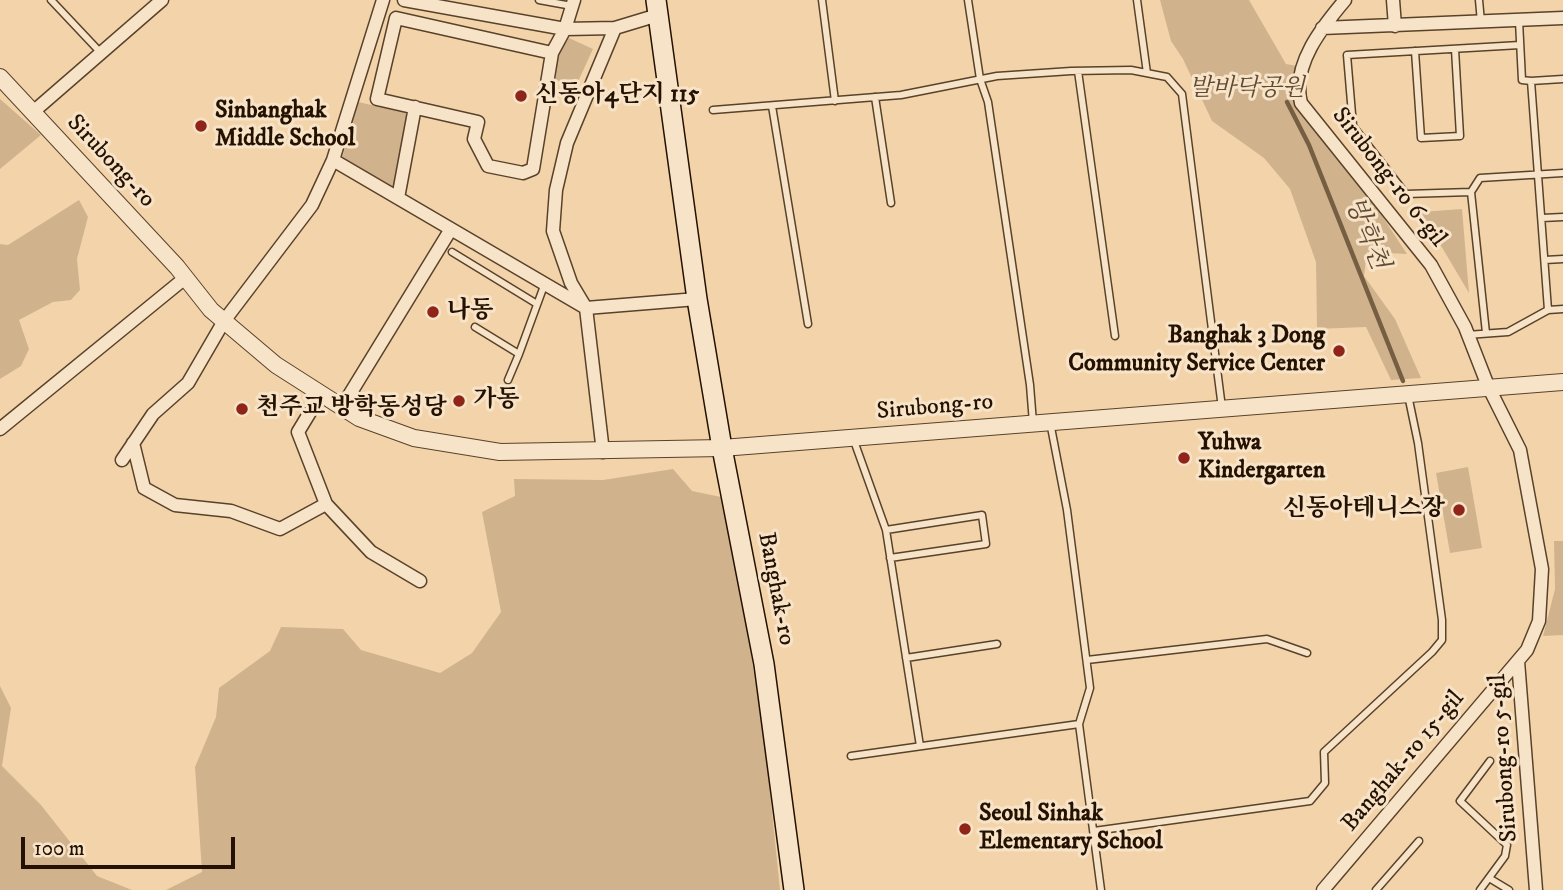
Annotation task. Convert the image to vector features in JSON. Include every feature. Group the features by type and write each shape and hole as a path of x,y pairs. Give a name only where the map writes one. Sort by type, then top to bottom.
{"main road":[{"name":"Banghak-ro","path":"657,7 697,299 722,448 764,664 794,890"}],"street":[{"path":"33,112 162,0"},
{"path":"122,460 153,414 188,383 224,321 312,205 333,160 383,0"},
{"path":"404,0 565,29 615,28 657,7"},
{"name":"Sirubong-ro 6-gil","path":"1345,0 1322,28 1304,68 1301,103 1431,265 1467,335 1488,386"},
{"path":"1393,0 1395,26"},
{"path":"552,53 396,18 377,99 478,122 474,139 488,166 523,173 533,169 552,53 565,29 573,3"},
{"path":"1322,28 1563,18"},
{"path":"603,452 586,308 571,284 553,231 556,190 566,143 615,28"},
{"name":"Sirubong-ro","path":"0,77 224,321 276,365 359,418 414,438 500,452 722,448 1563,382"},
{"path":"398,198 415,107"},
{"path":"333,160 586,308 697,299"},
{"path":"342,407 452,229"},
{"path":"0,429 185,278"},
{"name":"Sirubong-ro 5-gil","path":"1488,386 1520,450 1542,569 1539,621 1527,650 1518,661 1536,890"},
{"path":"321,394 298,432 326,504 371,552 420,581"},
{"path":"133,443 144,488 175,505 231,511 280,529 326,504"},
{"name":"Banghak-ro 15-gil","path":"1323,890 1518,661"}],"lane":[{"path":"51,0 101,53"},
{"path":"539,0 573,3"},
{"path":"822,0 835,101"},
{"path":"968,0 980,79 990,115 1030,385 1033,423"},
{"path":"1137,0 1147,73"},
{"path":"1479,0 1481,22"},
{"path":"1519,21 1522,80 1563,79"},
{"path":"1471,192 1406,194 1353,126 1347,55 1520,46"},
{"path":"1415,51 1421,138 1460,136 1455,49"},
{"path":"713,110 875,97 980,79 1079,71 1131,70 1167,77 1182,94 1222,408"},
{"path":"1079,71 1115,336"},
{"path":"1531,81 1548,310"},
{"path":"875,97 891,203"},
{"path":"772,106 808,324"},
{"path":"1486,332 1471,192 1479,178 1563,173"},
{"path":"1542,218 1563,217"},
{"path":"452,253 537,304"},
{"path":"1545,260 1563,259"},
{"path":"508,380 545,283"},
{"path":"1467,335 1508,332 1548,310 1563,309"},
{"path":"475,327 519,354"},
{"path":"1094,831 1310,801 1325,783 1324,752 1442,640 1442,620 1424,484 1408,393"},
{"path":"1050,422 1068,510 1087,660 1090,688 1079,723 1101,890"},
{"path":"853,438 886,530 920,746"},
{"path":"886,530 982,515 986,544 890,558"},
{"path":"1087,660 1267,639 1307,653"},
{"path":"906,658 998,644"},
{"path":"851,756 1079,723"},
{"path":"1480,890 1505,856 1507,845 1460,801 1490,761"},
{"path":"1376,890 1419,841"},
{"path":"1489,878 1509,890"}],"green space":[{"name":"발바닥공원","path":"1160,0 1249,0 1286,64 1297,66 1293,99 1367,193 1407,254 1367,252 1364,276 1395,319 1421,378 1391,380 1366,327 1317,329 1316,262 1290,189 1264,158 1212,121 1183,59 1171,41"},
{"path":"569,38 593,49 576,86 555,80 557,56"},
{"path":"0,99 41,135 0,169"},
{"path":"358,102 407,113 394,189 342,158"},
{"path":"79,200 88,217 77,259 80,290 71,300 53,302 19,320 29,349 21,366 0,379 0,244 8,245"},
{"path":"1462,209 1469,293 1421,212"},
{"name":"신동아테니스장","path":"1468,467 1482,548 1450,553 1436,473"},
{"path":"673,469 692,491 721,497 739,573 766,753 780,890 166,890 202,872 195,767 216,717 219,688 270,651 281,627 343,629 361,650 440,673 472,653 501,612 482,512 515,496 514,479 603,480"},
{"path":"1554,541 1563,541 1563,635 1543,636 1555,589"},
{"path":"0,686 11,708 2,766 41,805 97,876 132,890 0,890"}],"waterway":[{"name":"방학천","path":"1287,102 1309,145 1403,381"}],"place":[{"name":"신동아4단지 115","path":"521,96"},
{"name":"Sinbanghak Middle School","path":"201,126"},
{"name":"나동","path":"433,312"},
{"name":"Banghak 3 Dong Community Service Center","path":"1339,351"},
{"name":"가동","path":"459,401"},
{"name":"천주교 방학동성당","path":"242,409"},
{"name":"Yuhwa Kindergarten","path":"1184,458"},
{"name":"신동아테니스장","path":"1459,510"},
{"name":"Seoul Sinhak Elementary School","path":"965,829"}]}
